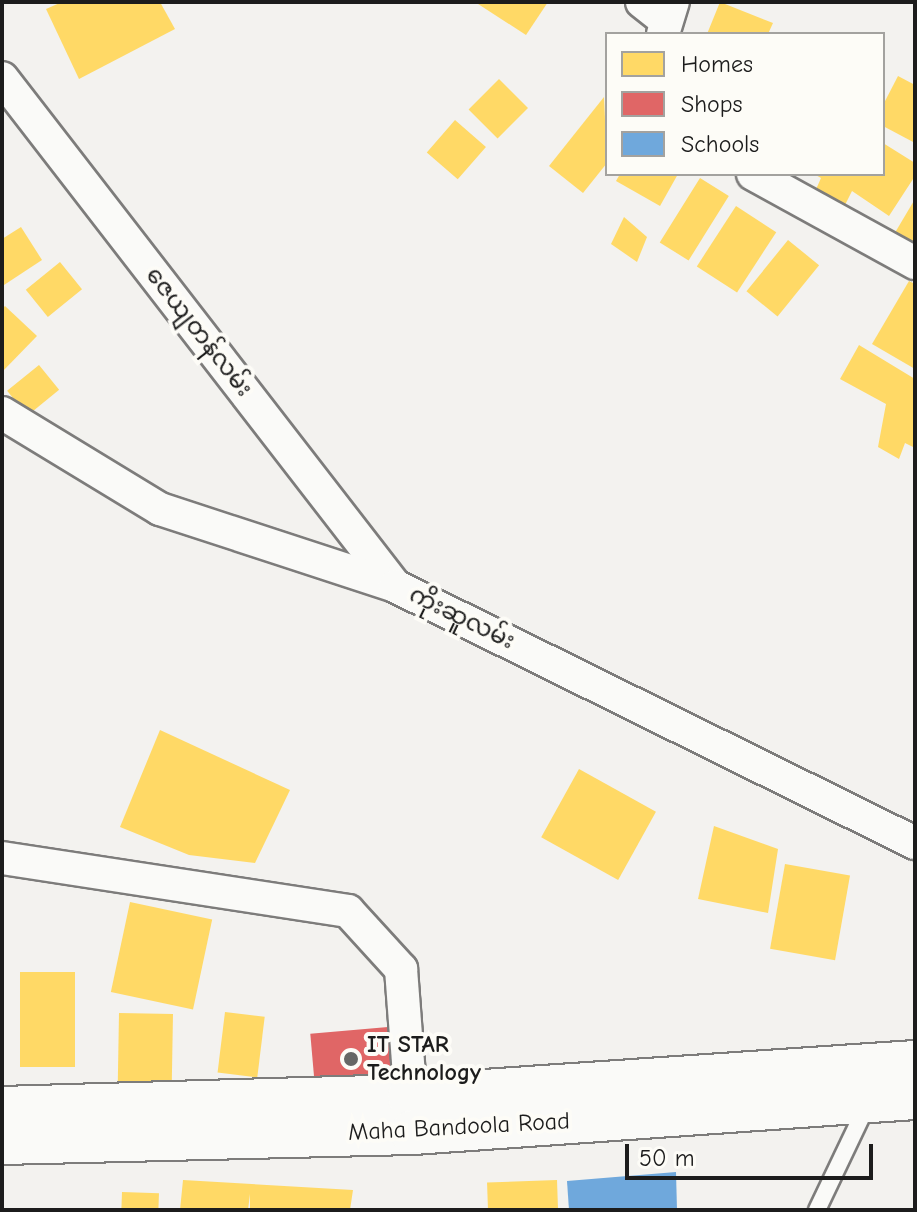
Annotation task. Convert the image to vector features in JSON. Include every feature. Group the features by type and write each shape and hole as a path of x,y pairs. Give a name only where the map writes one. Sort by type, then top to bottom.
{"main road":[{"name":"Maha Bandoola Road","path":"2,1142 897,1081"},
{"name":"Maha Bandoola Road","path":"2,1109 412,1114"}],"street":[{"name":"ဇေယျတန်လမ်း","path":"2,78 395,586"},
{"path":"757,176 915,263"},
{"name":"ကိုးဆူလမ်း","path":"2,413 160,509 395,586 915,843"},
{"path":"2,858 348,911 401,969 412,1114"}],"lane":[{"path":"817,1210 897,1081"}],"building: Homes":[{"path":"62,2 160,2 175,29 79,79 46,9"},
{"path":"475,2 548,2 526,35"},
{"path":"720,2 773,23 769,32 708,32"},
{"path":"898,76 915,85 915,143 885,127 885,101"},
{"path":"499,79 528,108 498,138 469,109"},
{"path":"604,97 605,166 583,193 549,166"},
{"path":"455,120 486,147 458,179 427,152"},
{"path":"885,144 915,163 915,176 889,216 852,191 843,209 814,194 821,178 818,176 885,176"},
{"path":"619,176 677,176 660,206 616,181"},
{"path":"700,178 729,196 689,260 660,242"},
{"path":"915,199 915,247 893,236"},
{"path":"736,206 776,232 737,293 697,266"},
{"path":"624,217 647,237 637,262 611,244"},
{"path":"21,227 42,260 4,285 2,239"},
{"path":"788,240 819,265 778,316 746,291"},
{"path":"60,262 82,289 48,317 26,290"},
{"path":"909,281 915,284 915,369 872,344"},
{"path":"5,306 37,336 2,372 2,309"},
{"path":"859,345 915,379 915,448 905,443 899,459 878,447 886,404 840,379"},
{"path":"39,365 59,390 27,416 7,391"},
{"path":"160,730 290,790 255,863 189,855 120,827"},
{"path":"579,769 656,812 618,880 541,837"},
{"path":"714,826 778,849 768,913 698,899"},
{"path":"785,864 850,875 835,960 770,949"},
{"path":"130,902 212,919 193,1009 111,992"},
{"path":"20,972 75,972 75,1067 20,1067"},
{"path":"225,1012 265,1017 257,1077 218,1073"},
{"path":"119,1013 173,1014 171,1101 117,1100"},
{"path":"183,1180 353,1190 350,1210 250,1210 250,1194 248,1210 180,1210"},
{"path":"557,1180 558,1210 488,1210 487,1182"},
{"path":"122,1192 159,1193 158,1210 121,1210"}],"building: Shops":[{"path":"388,1027 392,1075 314,1082 310,1034"}],"building: Schools":[{"path":"676,1172 677,1210 569,1210 567,1181"}],"place":[{"name":"IT STAR Technology","path":"351,1059"}]}
